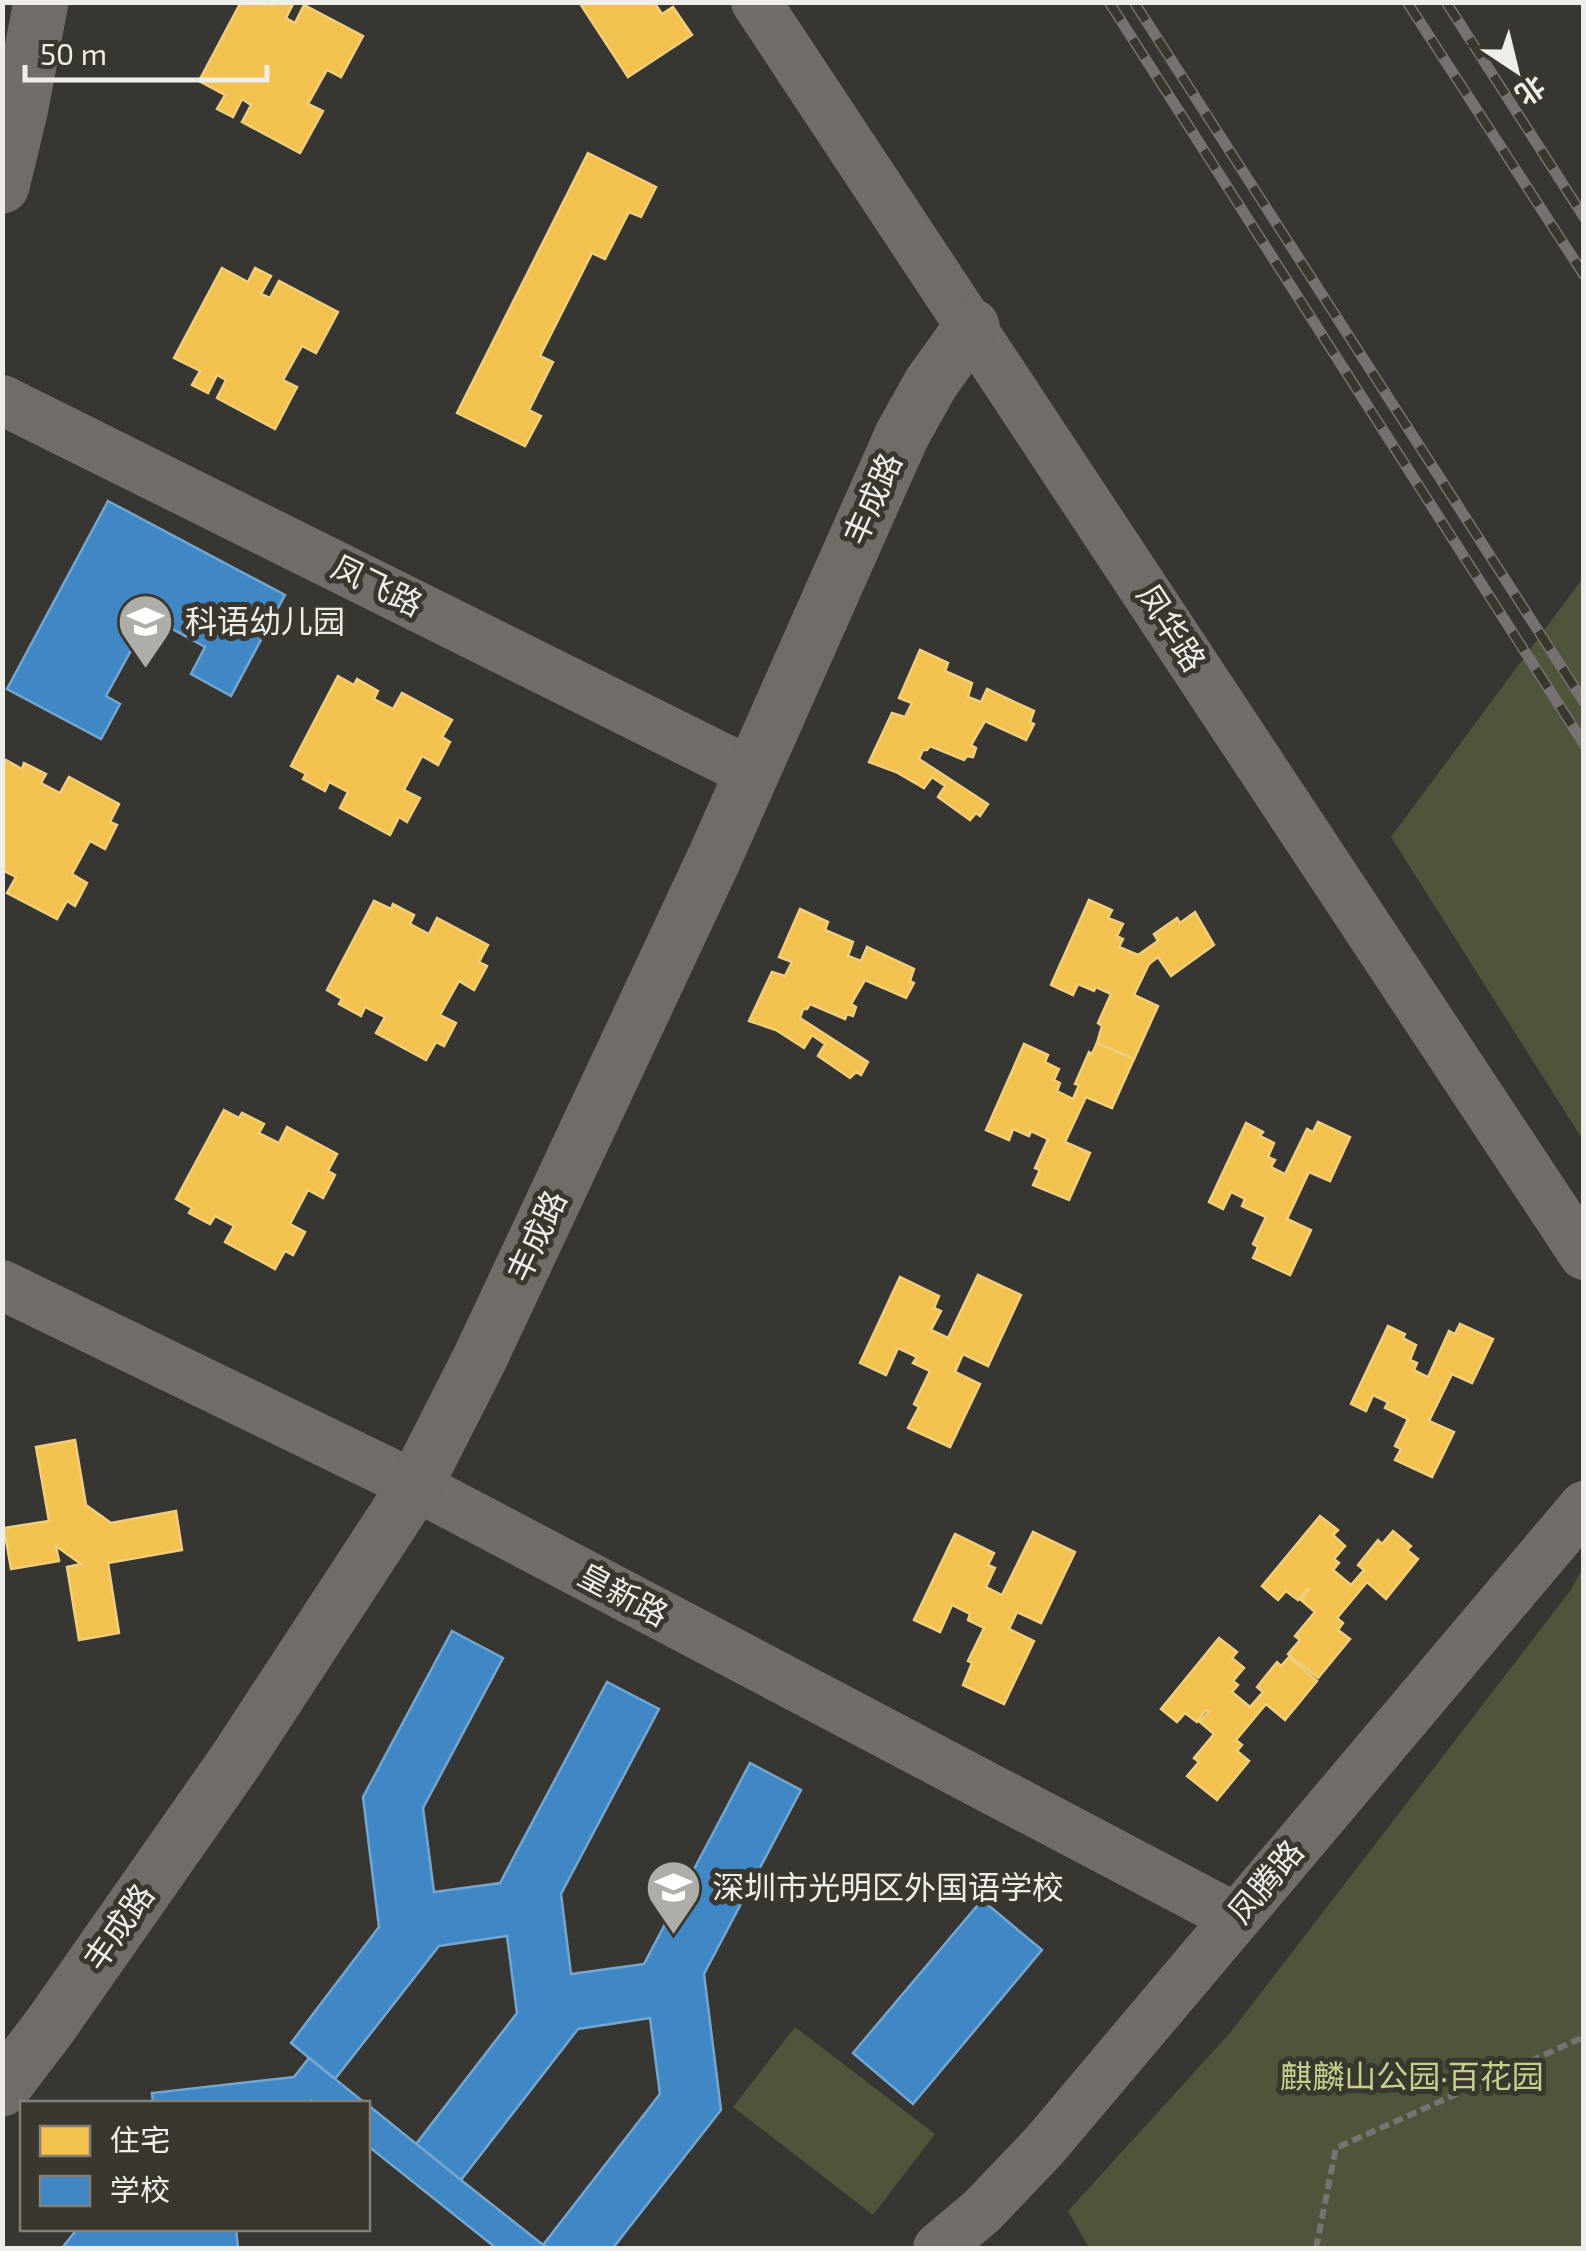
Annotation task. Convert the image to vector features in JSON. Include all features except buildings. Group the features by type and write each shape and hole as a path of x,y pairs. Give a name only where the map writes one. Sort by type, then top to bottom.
{"main road":[{"path":"2,186 41,2"},
{"name":"丰成路","path":"2,2089 225,1775 400,1478 428,1392 600,1038 741,766 910,362 962,313"},
{"name":"丰成路","path":"2,2040 120,1878 309,1591 400,1478"}],"street":[{"name":"凤华路","path":"756,2 1584,1254"},
{"name":"凤飞路","path":"2,400 741,766"},
{"name":"皇新路","path":"2,1284 400,1478 1236,1918"},
{"name":"凤腾路","path":"938,2248 1014,2180 1584,1506"}],"path":[{"path":"1316,2248 1336,2148 1584,2037"}],"green space":[{"path":"1583,578 1583,1140 1391,837"},
{"name":"麒麟山公园·百花园","path":"1583,1568 1583,2248 1089,2248 1068,2211 1230,2033 1570,1591"},
{"path":"795,2027 935,2134 873,2215 733,2107"}],"railway":[{"path":"1109,2 1584,744"},
{"path":"1134,2 1584,702"},
{"path":"1407,2 1584,275"},
{"path":"1446,2 1584,217"}],"place":[{"name":"科语幼儿园","path":"146,671"},
{"name":"深圳市光明区外国语学校","path":"673,1937"}]}
